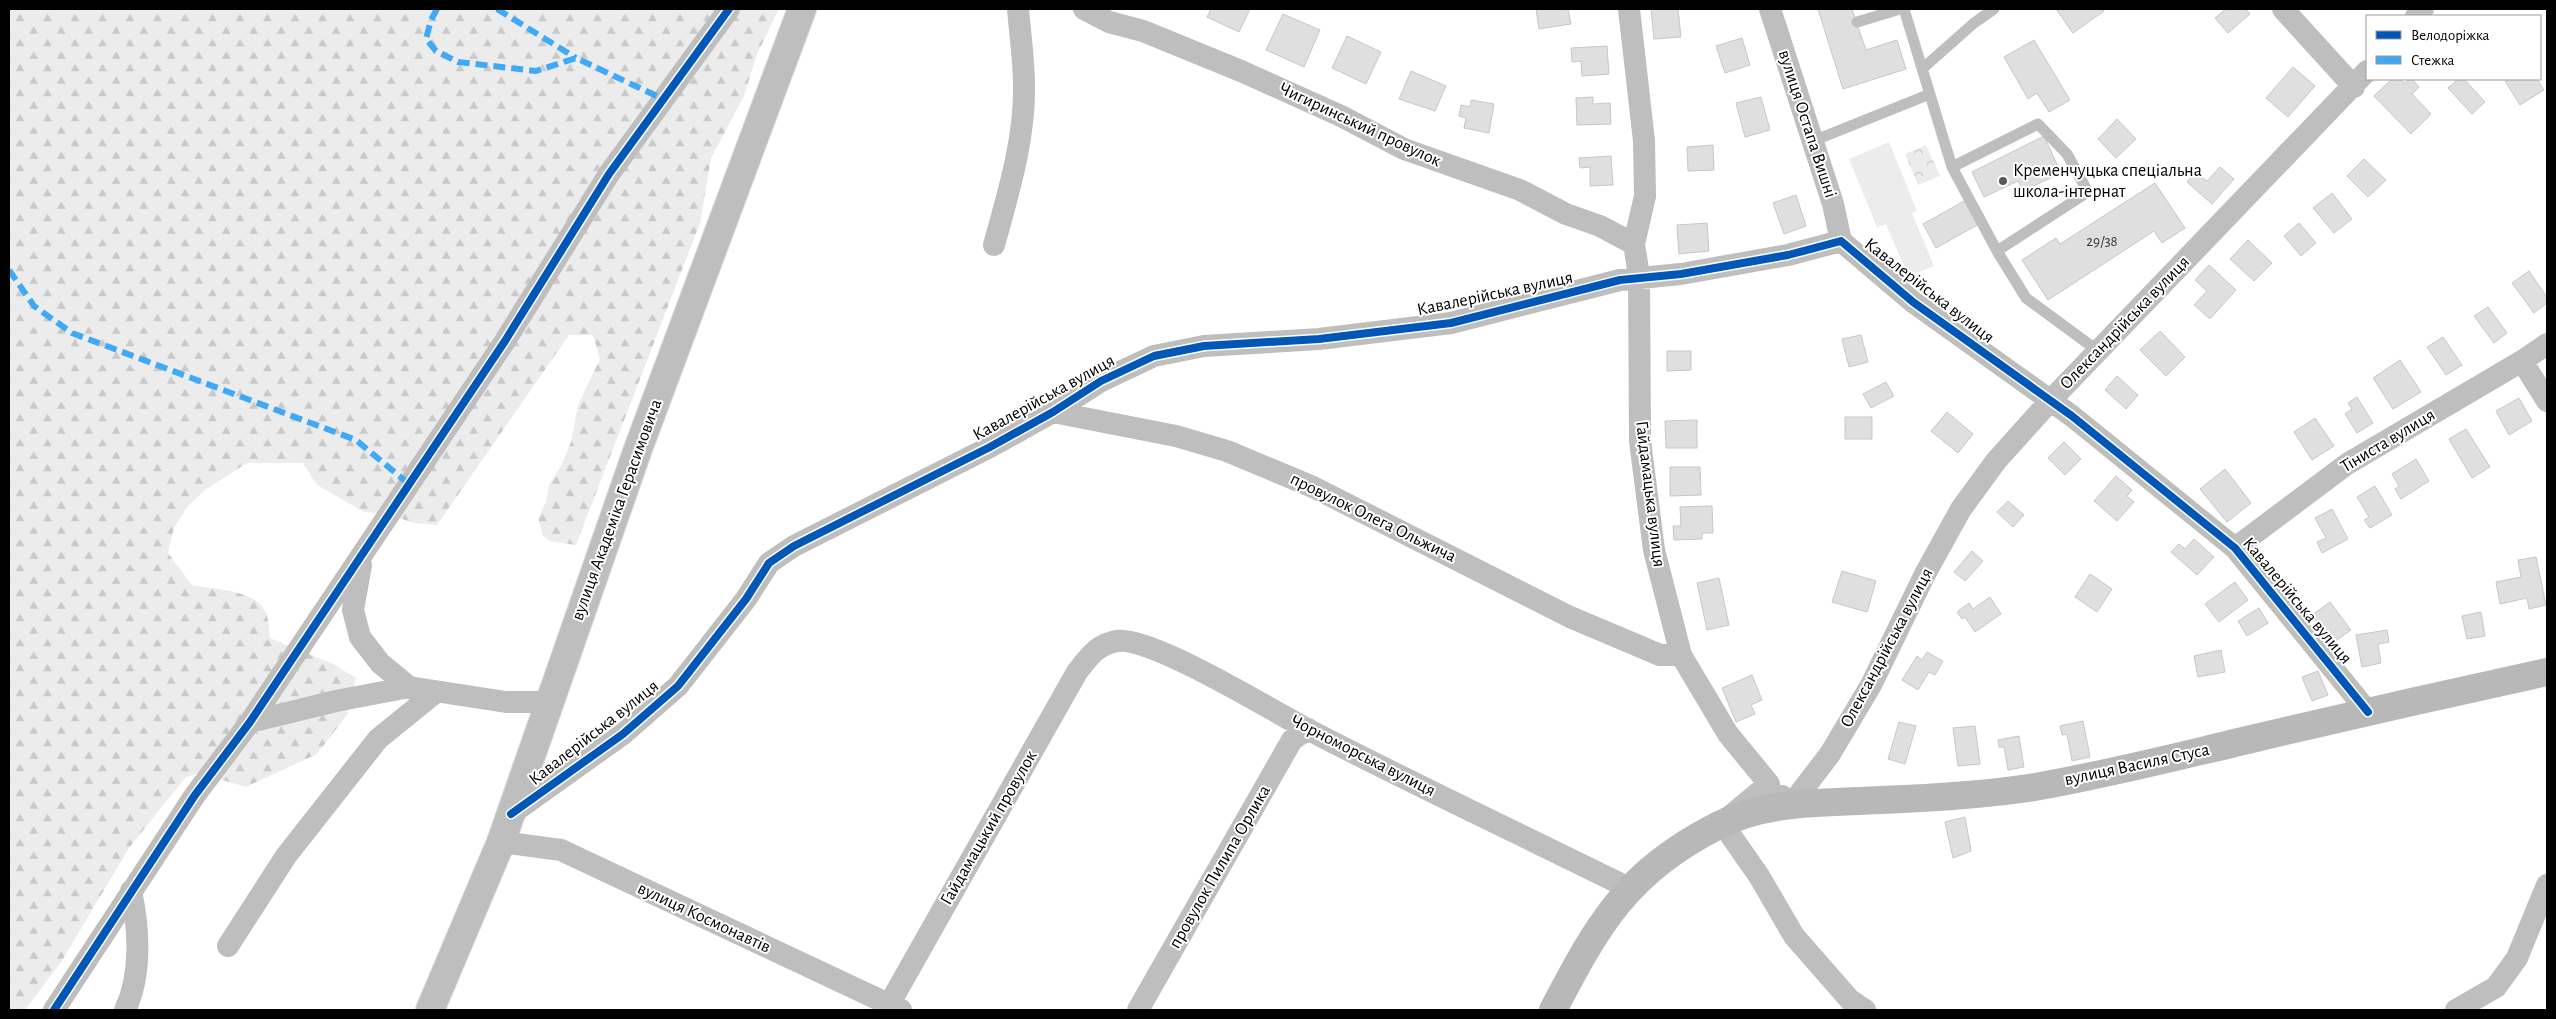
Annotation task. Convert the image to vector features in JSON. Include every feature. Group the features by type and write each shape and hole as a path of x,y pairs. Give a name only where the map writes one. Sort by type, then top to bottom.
{"highway":[{"name":"вулиця Академіка Герасимовича","path":"430,1010 501,842 548,702 638,449 802,9"}],"main road":[{"name":"вулиця Василя Стуса","path":"1722,823 1765,809 1791,805 1940,798 2034,787 2133,767 2547,672"},
{"path":"1554,1010 1584,950 1628,888 1683,845 1722,823"}],"street":[{"path":"54,1010 195,795 250,722 505,341 608,174 729,9"},
{"path":"994,245 1012,180 1021,118 1024,86 1018,9"},
{"name":"Чигиринський провулок","path":"1084,9 1109,22 1143,31 1242,72 1341,116 1404,149 1520,190 1566,214 1600,226 1634,244"},
{"name":"Гайдамацька вулиця","path":"1628,9 1644,141 1645,196 1634,244 1639,276 1640,441 1654,550 1681,655 1728,734 1768,784 1791,805"},
{"name":"вулиця Остапа Вишні","path":"1770,9 1833,204 1841,241"},
{"path":"2283,9 2360,79"},
{"name":"Олександрійська вулиця","path":"1791,805 1830,754 1871,685 1925,574 1961,509 1996,461 2050,401 2360,79"},
{"name":"Кавалерійська вулиця","path":"511,814 623,734 678,686 725,627 769,563 794,546 990,447 1053,412 1101,381 1154,356 1204,346 1319,339 1451,323 1639,276 1680,274 1788,255 1841,241 1913,302 2050,401 2236,548 2368,712"},
{"name":"Тіниста вулиця","path":"2236,548 2347,464 2522,361 2547,344"},
{"path":"2522,361 2547,401"},
{"name":"провулок Олега Ольжича","path":"1053,412 1176,436 1227,451 1313,487 1570,617 1660,655 1681,655"},
{"path":"365,552 356,583 353,610 360,637 380,662 409,687"},
{"name":"Чорноморська вулиця","path":"1095,648 1117,640 1141,644 1172,656 1308,729 1628,888"},
{"name":"Гайдамацький провулок","path":"892,1008 1077,672 1095,648"},
{"path":"250,722 336,701 409,687 506,702 548,702"},
{"path":"228,946 286,856 378,739 436,692"},
{"name":"провулок Пилипа Орлика","path":"1138,1010 1292,740 1308,729"},
{"path":"1768,784 1722,823 1758,876 1794,936 1850,1000 1864,1010"},
{"name":"вулиця Космонавтів","path":"501,842 561,850 892,1008"},
{"path":"2456,1010 2496,987 2512,965 2531,926 2547,884"},
{"path":"125,1010 137,962 138,934 131,891"}],"lane":[{"path":"1857,22 1900,9"},
{"path":"1904,9 1952,167 1997,251 2026,298 2098,351"},
{"path":"1922,69 1974,23 1994,9"},
{"path":"1813,141 1930,94"},
{"path":"1952,167 2038,124 2067,154 2088,192 1997,251"}],"green space":[{"path":"9,9 779,9 757,54 744,96 711,158 700,223 576,545 550,541 543,536 538,519 546,502 549,485 561,466 571,442 578,405 600,359 593,335 569,335 437,525 414,523 388,514 364,512 317,485 303,463 247,463 205,490 187,507 174,528 168,553 192,585 243,594 252,598 265,611 270,638 333,664 356,678 347,715 317,754 246,787 198,773 185,778 129,848 61,962 25,1010 9,1010"},
{"path":"1889,142 1917,211 1912,213 1934,266 1908,276 1886,224 1877,227 1849,159"},
{"path":"1926,145 1940,176 1918,185 1905,154"}],"building":[{"path":"1211,9 1250,9 1239,32 1207,17"},
{"path":"1536,9 1568,9 1571,24 1539,29"},
{"path":"1651,9 1678,9 1681,37 1654,39"},
{"path":"1818,9 1852,9 1866,50 1897,40 1906,69 1843,89"},
{"path":"2056,9 2102,9 2104,11 2073,33"},
{"path":"2226,9 2246,9 2250,14 2228,33 2215,18"},
{"path":"1283,14 1320,30 1304,67 1266,50"},
{"path":"1347,36 1381,52 1366,84 1332,68"},
{"path":"1742,38 1750,65 1725,73 1716,46"},
{"path":"2034,40 2070,100 2049,112 2037,93 2028,99 2004,57"},
{"path":"1607,46 1609,74 1582,76 1581,61 1572,62 1571,48"},
{"path":"2293,67 2315,86 2288,117 2266,98"},
{"path":"1411,71 1446,86 1435,111 1399,99"},
{"path":"2391,80 2401,80 2404,83 2413,80 2419,87 2412,94 2431,114 2411,134 2374,96"},
{"path":"2457,80 2465,80 2485,102 2472,114 2448,88"},
{"path":"2538,80 2544,90 2520,105 2505,81"},
{"path":"1593,97 1593,104 1610,103 1611,124 1577,125 1576,98"},
{"path":"1761,97 1770,130 1745,137 1736,103"},
{"path":"1471,100 1494,104 1489,133 1464,128 1466,118 1459,116 1461,105 1470,107"},
{"path":"2117,119 2136,139 2116,158 2098,139"},
{"path":"2044,136 2061,173 2023,191 2018,181 1984,197 1972,172"},
{"path":"1713,145 1714,170 1688,171 1687,147"},
{"path":"1611,156 1613,185 1590,186 1590,167 1580,168 1579,158"},
{"path":"2364,159 2386,180 2368,197 2347,176"},
{"path":"2220,167 2234,179 2212,204 2187,182 2196,172 2207,181"},
{"path":"2155,183 2185,228 2162,243 2154,231 2048,300 2022,260 2056,238 2060,244"},
{"path":"2332,193 2352,219 2334,233 2313,208"},
{"path":"1796,195 1806,226 1784,234 1773,203"},
{"path":"1966,200 1979,224 1936,248 1923,224"},
{"path":"1707,223 1709,251 1679,254 1677,225"},
{"path":"2299,223 2316,243 2301,256 2284,236"},
{"path":"2248,240 2272,263 2254,281 2230,259"},
{"path":"2209,265 2236,290 2210,319 2194,305 2207,291 2195,280"},
{"path":"2529,271 2547,297 2547,303 2534,313 2512,283"},
{"path":"2488,307 2507,333 2494,343 2474,316"},
{"path":"2160,331 2185,357 2166,376 2140,350"},
{"path":"1861,335 1868,362 1849,367 1842,339"},
{"path":"2443,337 2462,365 2446,375 2427,347"},
{"path":"1667,351 1691,351 1691,370 1667,371"},
{"path":"2400,360 2421,392 2393,409 2373,378"},
{"path":"2117,376 2138,395 2126,409 2105,390"},
{"path":"1886,382 1894,396 1871,408 1863,394"},
{"path":"2357,397 2373,423 2357,433 2345,414 2352,409 2348,403"},
{"path":"2519,398 2532,421 2509,435 2496,411"},
{"path":"1947,412 1973,434 1958,453 1931,431"},
{"path":"1845,417 1872,417 1872,439 1845,439"},
{"path":"2315,418 2334,446 2312,460 2294,432"},
{"path":"1697,420 1697,448 1666,448 1665,421"},
{"path":"2466,429 2490,467 2472,478 2449,439"},
{"path":"2064,442 2081,459 2065,475 2048,458"},
{"path":"2416,459 2429,481 2401,499 2395,489 2399,486 2392,474"},
{"path":"1670,467 1700,467 1701,495 1670,496"},
{"path":"2225,469 2251,503 2227,522 2200,489"},
{"path":"2116,476 2132,490 2127,496 2134,502 2117,521 2094,501"},
{"path":"2375,486 2392,515 2370,528 2364,520 2369,517 2357,497"},
{"path":"2008,501 2024,515 2013,527 1997,512"},
{"path":"1712,506 1713,533 1702,533 1702,539 1674,540 1673,526 1681,526 1680,507"},
{"path":"2332,509 2348,539 2322,553 2317,542 2326,538 2315,518"},
{"path":"2194,539 2214,557 2197,575 2171,552 2179,544 2185,549"},
{"path":"1972,551 1983,561 1965,581 1954,572"},
{"path":"2536,557 2546,605 2529,609 2527,598 2500,604 2496,582 2521,577 2518,560"},
{"path":"1842,571 1876,581 1867,612 1832,602"},
{"path":"2090,574 2112,589 2097,612 2075,597"},
{"path":"1719,578 1729,625 1707,630 1697,583"},
{"path":"2235,582 2248,600 2219,622 2205,604"},
{"path":"1990,597 2001,614 1975,632 1965,617 1962,619 1957,612 1969,603 1973,609"},
{"path":"2330,602 2351,630 2333,643 2312,615"},
{"path":"2259,608 2268,623 2247,636 2238,621"},
{"path":"2481,612 2485,636 2467,639 2462,616"},
{"path":"2387,630 2389,642 2378,644 2381,663 2362,667 2356,635"},
{"path":"2221,650 2225,672 2198,677 2194,656"},
{"path":"1927,652 1943,661 1935,675 1929,672 1918,690 1902,680 1917,656 1922,660"},
{"path":"2318,671 2328,695 2312,701 2302,677"},
{"path":"1752,675 1762,700 1751,705 1755,714 1736,722 1722,688"},
{"path":"2083,721 2090,757 2072,761 2067,734 2062,735 2060,726"},
{"path":"1899,722 1916,726 1905,764 1888,759"},
{"path":"1975,726 1980,764 1958,766 1953,728"},
{"path":"2019,736 2024,767 2008,770 2004,747 1999,747 1998,740"},
{"path":"1965,817 1971,851 1953,858 1945,822"}],"marked path":[{"path":"437,9 431,20 426,39 436,51 458,62 536,71 576,58 663,99"},
{"path":"497,9 576,58"},
{"path":"9,270 34,306 72,333 356,440 410,485"}],"cycle path":[{"path":"54,1010 195,795 250,722 505,341 609,174 729,9"},
{"path":"511,814 623,734 678,686 746,599 769,563 794,546 990,447 1053,412 1101,381 1154,356 1204,346 1319,339 1451,323 1620,280 1681,274 1788,255 1841,241 1913,302 2072,416 2235,548 2368,712"}],"place":[{"name":"Кременчуцька спеціальна школа-інтернат","path":"2003,181"}]}
